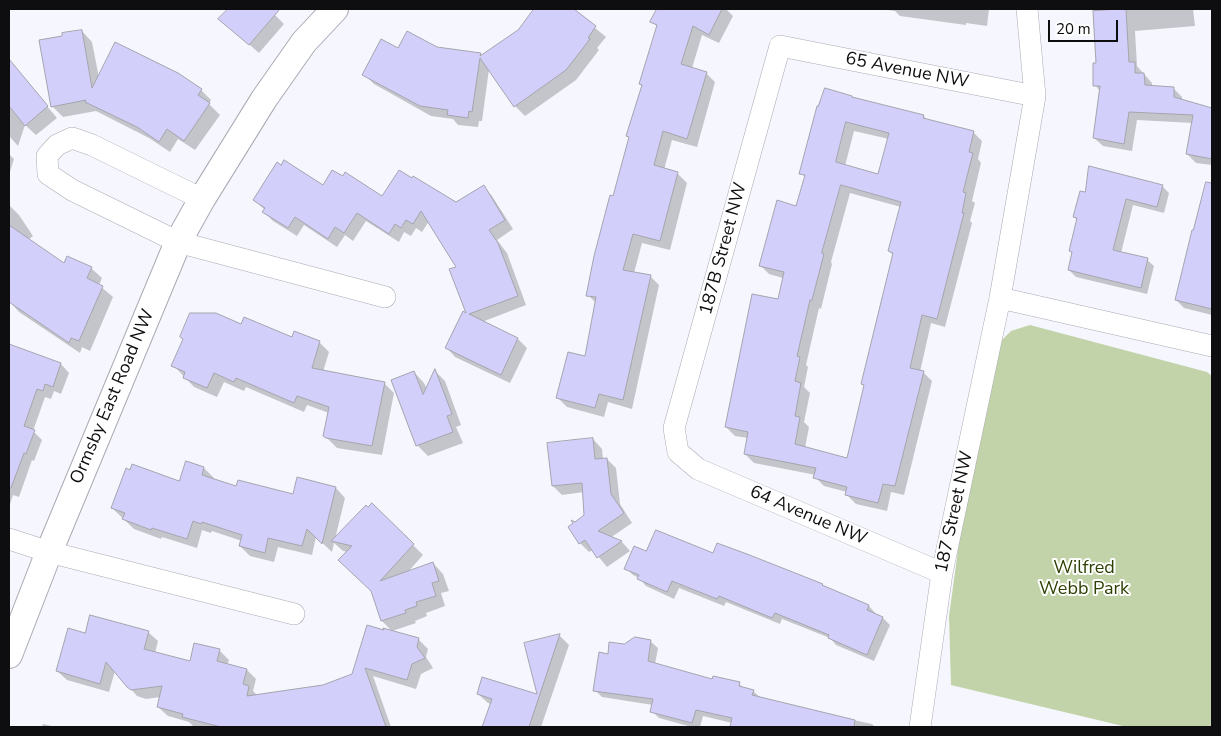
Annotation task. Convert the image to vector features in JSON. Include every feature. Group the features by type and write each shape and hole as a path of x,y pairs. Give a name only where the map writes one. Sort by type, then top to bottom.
{"street":[{"name":"Ormsby East Road NW","path":"9,655 49,552 178,242 202,199 264,99 304,42 335,9"},
{"name":"187 Street NW","path":"920,727 942,573 1000,298 1035,96 1027,9"},
{"name":"65 Avenue NW","path":"780,46 1035,96"},
{"name":"187B Street NW","path":"678,452 674,428 780,46"},
{"path":"202,199 92,145 72,138 57,145 47,156 48,174 56,180 72,190 178,242 385,297"},
{"path":"1000,298 1212,346"},
{"name":"64 Avenue NW","path":"678,452 698,470 942,573"},
{"path":"9,539 49,552 294,614"}],"green space":[{"name":"Wilfred Webb Park","path":"1030,325 1207,372 1212,376 1212,727 1127,727 951,685 949,616 963,514 1000,342 1011,331"}],"building":[{"path":"228,9 280,9 249,45 218,19"},
{"path":"534,9 574,9 596,26 588,38 590,39 566,70 514,107 480,58 472,112 469,111 468,118 447,115 448,110 420,106 362,75 381,39 398,48 407,31 437,47 481,53 480,56 518,30"},
{"path":"657,9 722,9 709,35 693,26 681,64 707,72 687,139 663,131 654,165 678,172 660,241 633,234 623,270 651,275 623,400 599,394 595,408 556,398 568,352 585,356 596,297 586,296 594,256 610,195 613,196 629,137 626,136 642,85 639,84 657,25 650,22"},
{"path":"1126,9 1129,62 1135,62 1135,73 1144,73 1145,85 1174,87 1174,97 1212,108 1212,159 1186,154 1193,115 1129,112 1124,144 1093,138 1100,86 1093,86 1093,63 1096,63 1093,11"},
{"path":"82,30 92,88 115,42 178,73 202,89 198,95 210,103 184,141 167,129 159,142 137,127 85,102 86,100 51,107 39,40 62,36 62,33"},
{"path":"9,59 48,106 25,126 9,106"},
{"path":"825,88 852,97 924,115 923,118 974,131 969,152 973,153 963,192 966,193 962,213 964,213 937,319 922,315 910,368 924,371 895,486 883,484 878,503 845,495 847,487 813,478 816,468 744,454 748,432 725,427 752,294 778,299 784,272 759,266 777,200 796,206 805,175 799,174","holes":["846,122 889,133 878,174 836,162","841,185 901,202 888,251 893,253 861,384 864,385 847,458 795,444 800,417 795,416 801,383 795,381 800,357 797,356"]},
{"path":"284,160 323,185 332,170 343,176 345,172 382,196 399,170 412,178 413,176 456,202 484,185 505,220 489,230 498,243 518,296 469,314 518,338 501,375 445,348 463,311 466,313 449,269 456,267 421,211 413,224 406,220 401,228 395,224 389,234 357,213 344,233 335,227 328,239 295,217 288,228 262,212 265,208 253,200 277,162 281,165"},
{"path":"1089,166 1163,185 1157,207 1126,199 1113,250 1148,258 1141,288 1068,270 1072,252 1069,251 1077,218 1073,217 1080,191 1085,192"},
{"path":"1206,182 1212,183 1212,309 1175,300"},
{"path":"9,225 64,263 67,256 92,267 87,278 103,286 79,341 71,338 69,343 9,302"},
{"path":"190,313 216,313 241,324 244,317 292,337 294,331 320,341 312,368 385,382 372,446 323,436 329,407 297,396 294,403 236,378 234,382 214,373 207,388 183,378 185,372 171,366 183,339 180,337"},
{"path":"9,344 61,363 53,387 45,384 43,391 37,389 24,426 35,430 11,488 9,488"},
{"path":"435,369 452,414 447,416 453,432 416,446 391,380 414,371 423,394"},
{"path":"593,438 595,459 607,458 611,494 624,513 598,531 622,541 597,558 585,540 579,544 568,527 573,523 571,520 575,522 584,515 582,483 552,486 547,443"},
{"path":"186,461 204,467 202,475 236,486 238,480 293,494 297,477 336,487 322,544 307,529 302,546 268,538 265,553 239,546 242,535 202,522 201,524 193,521 187,539 152,528 151,530 122,519 125,513 111,508 126,468 130,470 132,464 179,481"},
{"path":"372,503 414,544 380,581 433,562 439,581 432,583 436,596 416,602 417,606 405,610 406,613 381,621 371,591 338,560 352,546 331,541 366,505 368,507"},
{"path":"656,530 713,553 717,543 823,584 869,605 867,610 883,617 867,655 828,638 829,635 775,613 772,618 719,596 717,599 672,581 667,592 637,579 639,575 624,569 634,546 646,551"},
{"path":"90,615 149,631 144,649 190,661 194,643 220,649 217,661 247,669 243,684 249,686 247,696 323,685 352,674 367,625 419,638 417,647 425,658 412,664 407,680 365,668 386,727 221,727 182,717 183,714 157,707 162,686 131,690 106,662 100,684 56,671 68,628 85,633"},
{"path":"560,634 529,727 482,727 492,699 477,694 482,677 537,694 524,643"},
{"path":"635,637 651,640 648,661 712,679 713,676 740,682 739,686 754,690 752,695 855,720 854,727 730,727 732,718 696,710 692,723 650,712 653,699 593,691 599,652 608,654 609,642 624,644"}]}
